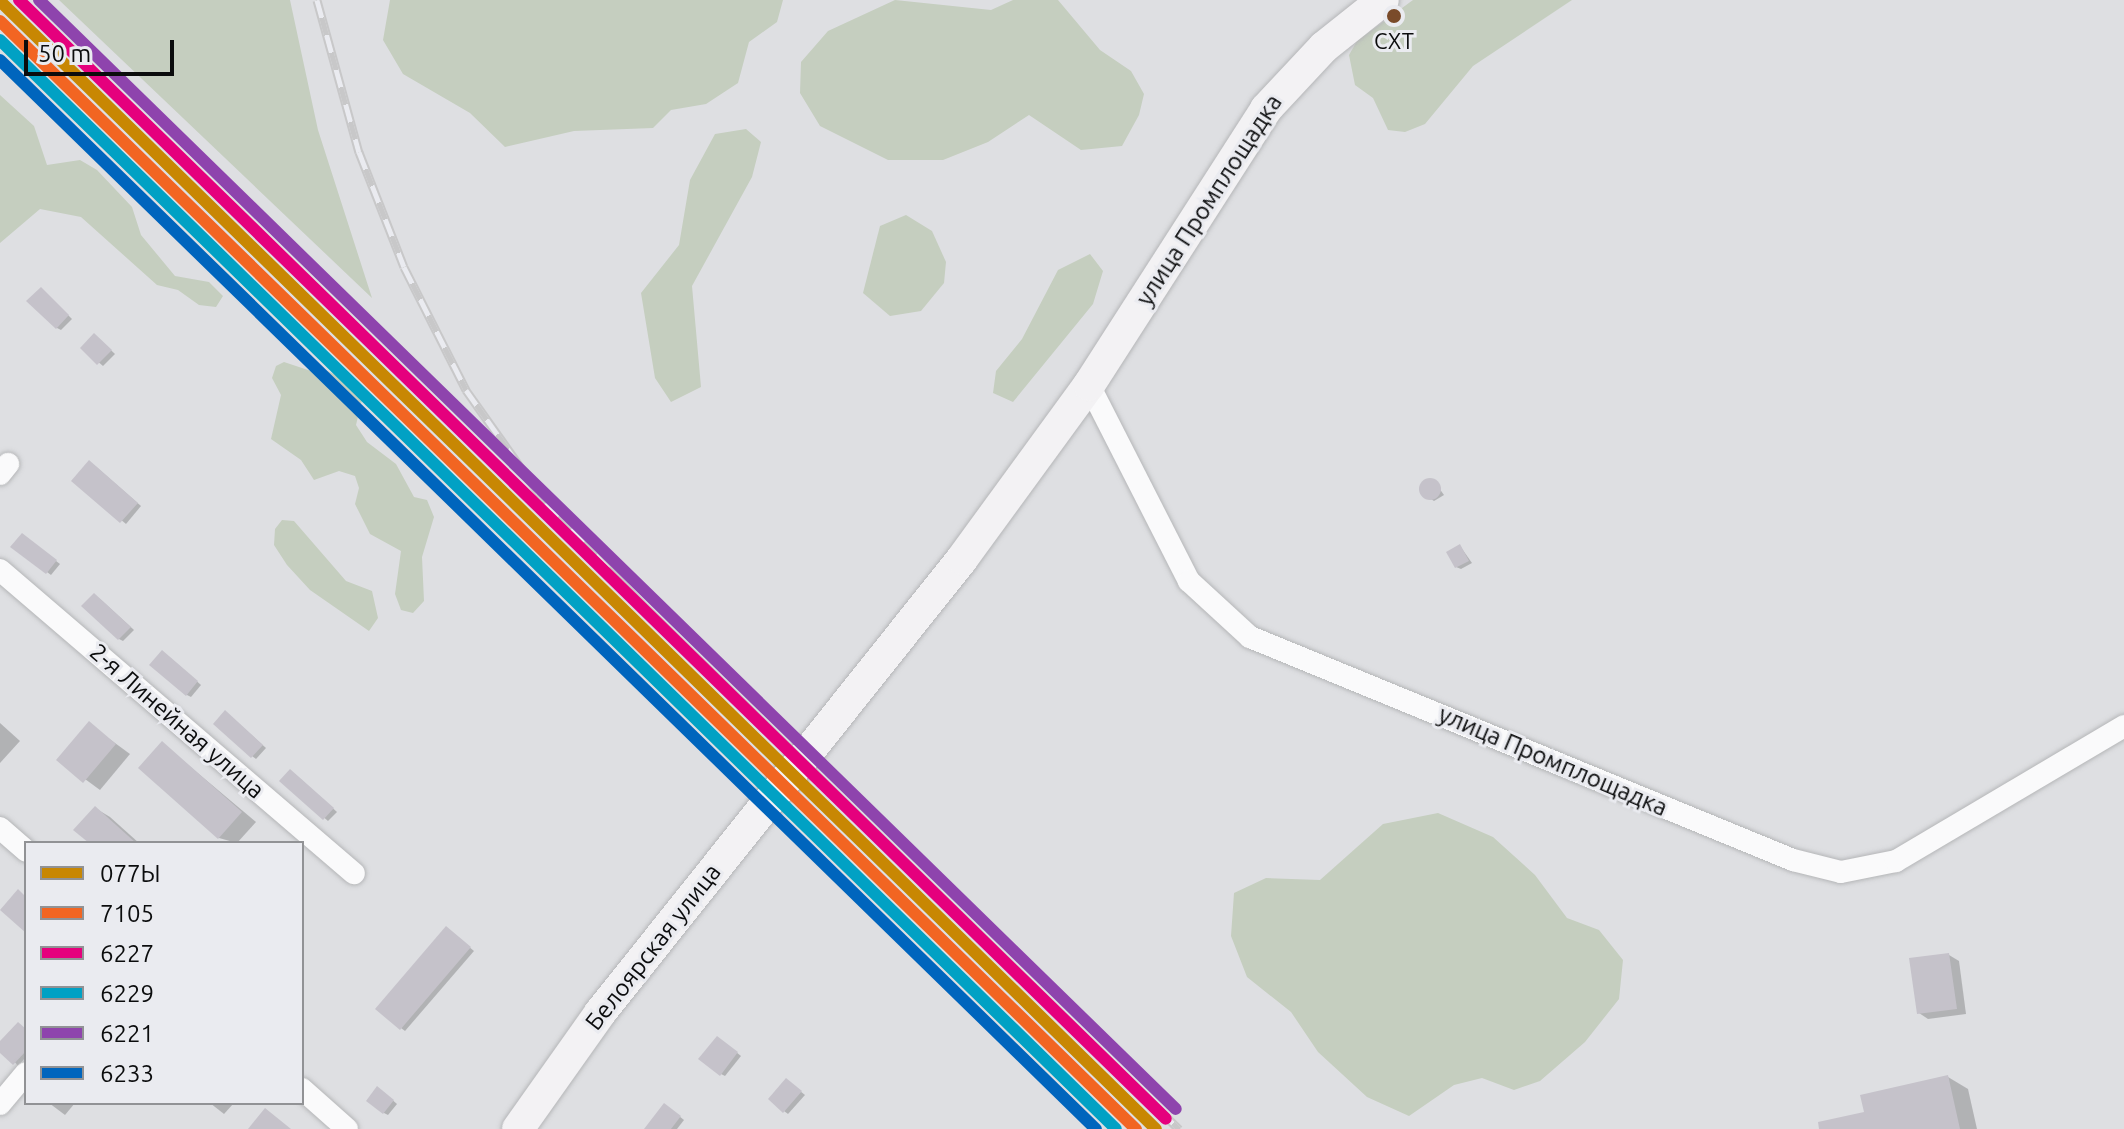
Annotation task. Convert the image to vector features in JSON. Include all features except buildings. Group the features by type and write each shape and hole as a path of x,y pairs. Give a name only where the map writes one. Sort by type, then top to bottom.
{"street":[{"name":"улица Промплощадка","path":"795,770 962,559 1089,385 1266,109 1324,47 1383,0"},
{"name":"улица Промплощадка","path":"1089,385 1189,581 1250,637 1793,860 1841,872 1896,861 2124,726"},
{"name":"2-я Линейная улица","path":"0,570 354,873"},
{"name":"Белоярская улица","path":"518,1129 600,1013 795,770"},
{"path":"0,828 24,849"},
{"path":"0,1104 24,1075"},
{"path":"304,1091 347,1129"}],"green space":[{"path":"59,0 290,0 318,130 372,298"},
{"path":"390,0 783,0 777,22 749,42 738,83 706,104 671,110 653,128 574,131 505,147 470,113 403,74 383,40"},
{"path":"895,0 991,10 1013,0 1058,0 1100,50 1131,71 1144,94 1139,115 1122,146 1081,150 1029,115 988,142 943,160 888,160 820,126 800,93 801,62 828,31"},
{"path":"1413,0 1572,0 1473,66 1425,124 1405,132 1388,130 1373,98 1355,85 1349,55 1357,41"},
{"path":"0,95 34,126 47,165 80,160 97,170 132,207 141,235 175,276 209,282 223,296 216,307 199,305 178,290 157,285 81,217 40,209 0,243"},
{"path":"746,129 761,142 752,177 692,286 701,387 671,402 655,378 641,293 679,245 690,180 715,134"},
{"path":"906,215 932,231 946,262 944,283 921,311 890,316 863,293 880,226"},
{"path":"1090,254 1103,271 1093,304 1013,402 993,393 996,371 1022,339 1058,270"},
{"path":"284,362 311,371 319,367 357,385 362,400 356,425 367,442 396,464 414,497 427,500 434,517 422,557 424,601 413,613 401,610 395,594 401,551 370,534 355,504 359,488 355,476 339,471 314,480 301,460 271,439 281,395 272,378 276,366"},
{"path":"282,520 294,521 346,581 372,591 378,618 369,631 310,590 287,565 274,545 275,529"},
{"path":"1438,813 1493,837 1535,875 1567,918 1599,930 1623,960 1619,999 1585,1042 1540,1081 1514,1090 1482,1078 1454,1085 1409,1116 1367,1097 1318,1052 1291,1012 1247,977 1231,936 1234,893 1266,878 1320,880 1383,824"}],"railway":[{"path":"317,0 359,152 404,267 466,390 546,503 645,607 1179,1129"}],"transit line":[{"name":"6227","path":"19,0 1166,1119"},
{"name":"6221","path":"39,0 1176,1109"},
{"name":"077Ы","path":"0,1 1156,1129"},
{"name":"7105","path":"0,21 1136,1129"},
{"name":"6229","path":"0,40 1116,1129"},
{"name":"6233","path":"0,60 1096,1129"}],"place":[{"name":"СХТ","path":"1394,16"}]}
